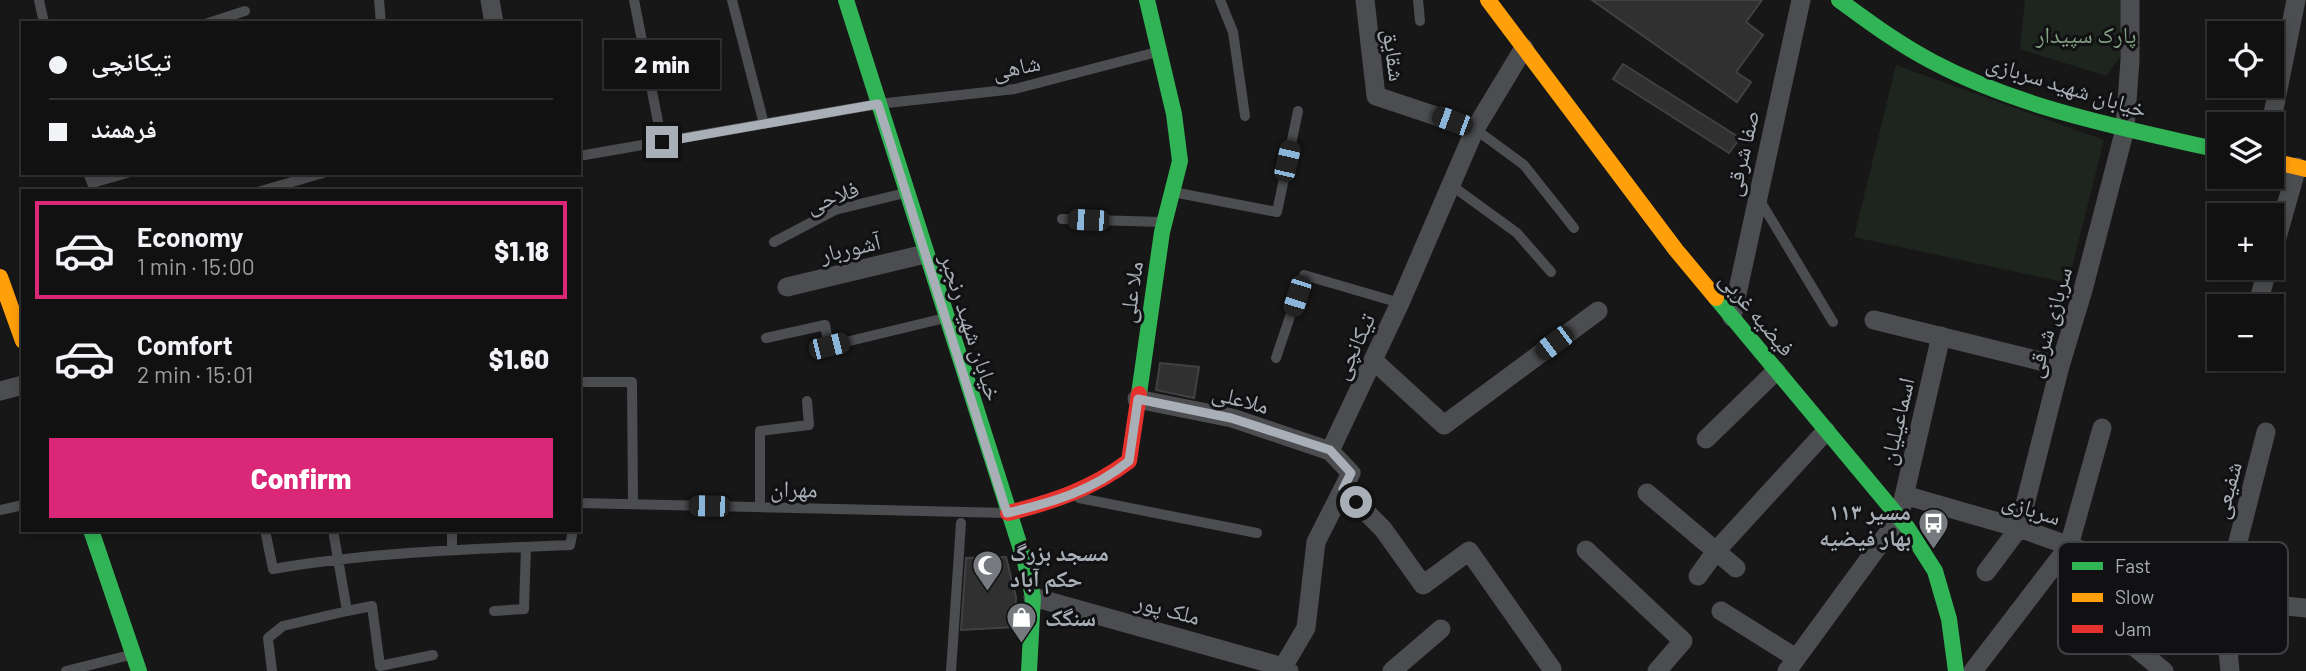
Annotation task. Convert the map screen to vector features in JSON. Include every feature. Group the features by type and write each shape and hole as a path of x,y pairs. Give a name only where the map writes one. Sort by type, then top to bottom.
{"street":[{"path":"490,0 494,21"},
{"name":"خیابان شهید رنجبر","path":"846,0 1033,597 1030,671"},
{"name":"ملا علی","path":"1007,513 1070,497 1105,481 1129,461 1165,222 1180,161 1174,114 1147,0"},
{"name":"شقایق","path":"1365,0 1376,96 1475,129"},
{"name":"فیضیه غربی","path":"1488,0 1676,250 1899,517 1935,571 1949,619 1956,671"},
{"name":"صفا شرقی","path":"1732,317 1801,0"},
{"name":"خیابان شهید سربازی","path":"1839,0 1892,38 1947,69 2008,96 2125,129 2207,147"},
{"name":"سربازی شرقی","path":"2019,528 2125,129 2130,60 2130,0"},
{"path":"2273,112 2296,0"},
{"name":"تیکانچی","path":"1330,450 1400,303 1475,129 1524,48"},
{"path":"2284,164 2302,168 2284,221"},
{"name":"آشوربار","path":"787,287 925,254"},
{"path":"0,277 21,335"},
{"path":"1373,360 1444,425 1598,311"},
{"path":"1874,320 2060,366"},
{"name":"اسماعیلیان","path":"1899,517 1941,336"},
{"path":"1706,439 1776,371"},
{"path":"0,391 21,386"},
{"name":"ملاعلی","path":"1138,399 1231,418 1330,450"},
{"path":"2069,542 2102,428"},
{"path":"1698,576 1716,551 1826,431"},
{"name":"شفیعی","path":"2238,542 2266,432"},
{"path":"1286,669 1307,628 1316,542 1351,473 1330,450"},
{"path":"1343,489 1383,529 1423,585 1469,551 1552,669"},
{"path":"1647,493 1736,568"},
{"name":"سربازی","path":"1904,495 2019,528 2058,542"},
{"path":"1721,611 1791,665 1899,517"},
{"path":"1986,572 2019,528"},
{"path":"92,532 139,671"},
{"path":"1586,550 1683,641 1657,671"},
{"path":"1973,671 2058,559"},
{"name":"ملک پور","path":"1033,597 1286,669"},
{"name":"سربازی","path":"2288,606 2306,608"},
{"path":"1392,671 1441,629"},
{"path":"2143,654 2164,671"}],"lane":[{"path":"39,0 44,21"},
{"path":"379,0 381,21"},
{"path":"634,0 662,142"},
{"path":"732,0 764,124"},
{"path":"1220,0 1233,32 1245,116"},
{"path":"1418,0 1420,21"},
{"path":"214,21 245,11"},
{"name":"شاهی","path":"581,156 878,104 1015,89 1159,51"},
{"path":"1172,192 1276,212 1298,111"},
{"path":"1475,129 1524,165 1574,228"},
{"path":"89,175 92,183 120,175"},
{"path":"268,189 316,175"},
{"path":"1451,185 1517,233 1551,272"},
{"name":"فلاحی","path":"774,242 835,210 906,193"},
{"path":"1757,196 1833,321"},
{"path":"1062,219 1165,222"},
{"path":"1276,358 1304,275 1400,303"},
{"path":"766,338 825,325 829,346 945,318"},
{"path":"581,382 632,382 633,504"},
{"path":"760,507 760,431 809,425 807,401"},
{"path":"1070,497 1257,533"},
{"name":"مهران","path":"581,503 1007,513"},
{"path":"0,510 21,505"},
{"path":"951,671 961,523"},
{"path":"265,532 273,569 337,558 570,545 573,532"},
{"path":"333,532 347,611"},
{"path":"452,532 452,550"},
{"path":"494,611 524,609 526,547"},
{"path":"272,671 268,638 283,626 372,606 380,666 433,655"},
{"path":"66,671 134,654"}],"green space":[{"name":"پارک سپیدار","path":"2025,0 2121,0 2120,57 2106,76 2020,49"},
{"path":"1896,65 2104,140 2068,283 1854,237"}],"building":[{"path":"1592,0 1762,0 1746,22 1763,35 1736,72 1751,82 1737,102"},
{"path":"1623,64 1740,138 1729,153 1613,79"},
{"path":"1160,363 1199,367 1194,398 1156,390"},
{"name":"مسجد بزرگ حکم آباد","path":"1006,557 1016,597 1015,627 961,630 966,558"}],"traffic: fast":[{"path":"846,0 1025,562 1033,597 1029,671"},
{"path":"1139,394 1162,232 1180,161 1174,114 1147,0"},
{"path":"1839,0 1921,55 1967,78 2037,105 2207,147"},
{"path":"1716,298 1907,527 1935,571 1949,619 1956,671"},
{"path":"92,532 139,671"}],"traffic: slow":[{"path":"1488,0 1676,250 1716,298"},
{"path":"2284,164 2306,169"},
{"path":"0,277 21,335"}],"traffic: jam":[{"path":"1008,513 1071,493 1101,479 1129,461 1139,394"}],"place":[{"name":"مسیر ۱۱۳ بهار فیضیه","path":"1934,551"},
{"name":"مسجد بزرگ حکم آباد","path":"987,592"},
{"name":"سنگک","path":"1022,644"}],"route":[{"path":"662,142 878,104 1007,513 1066,499 1105,481 1129,461 1138,399 1231,418 1330,450 1351,473 1343,489 1356,502"}]}
